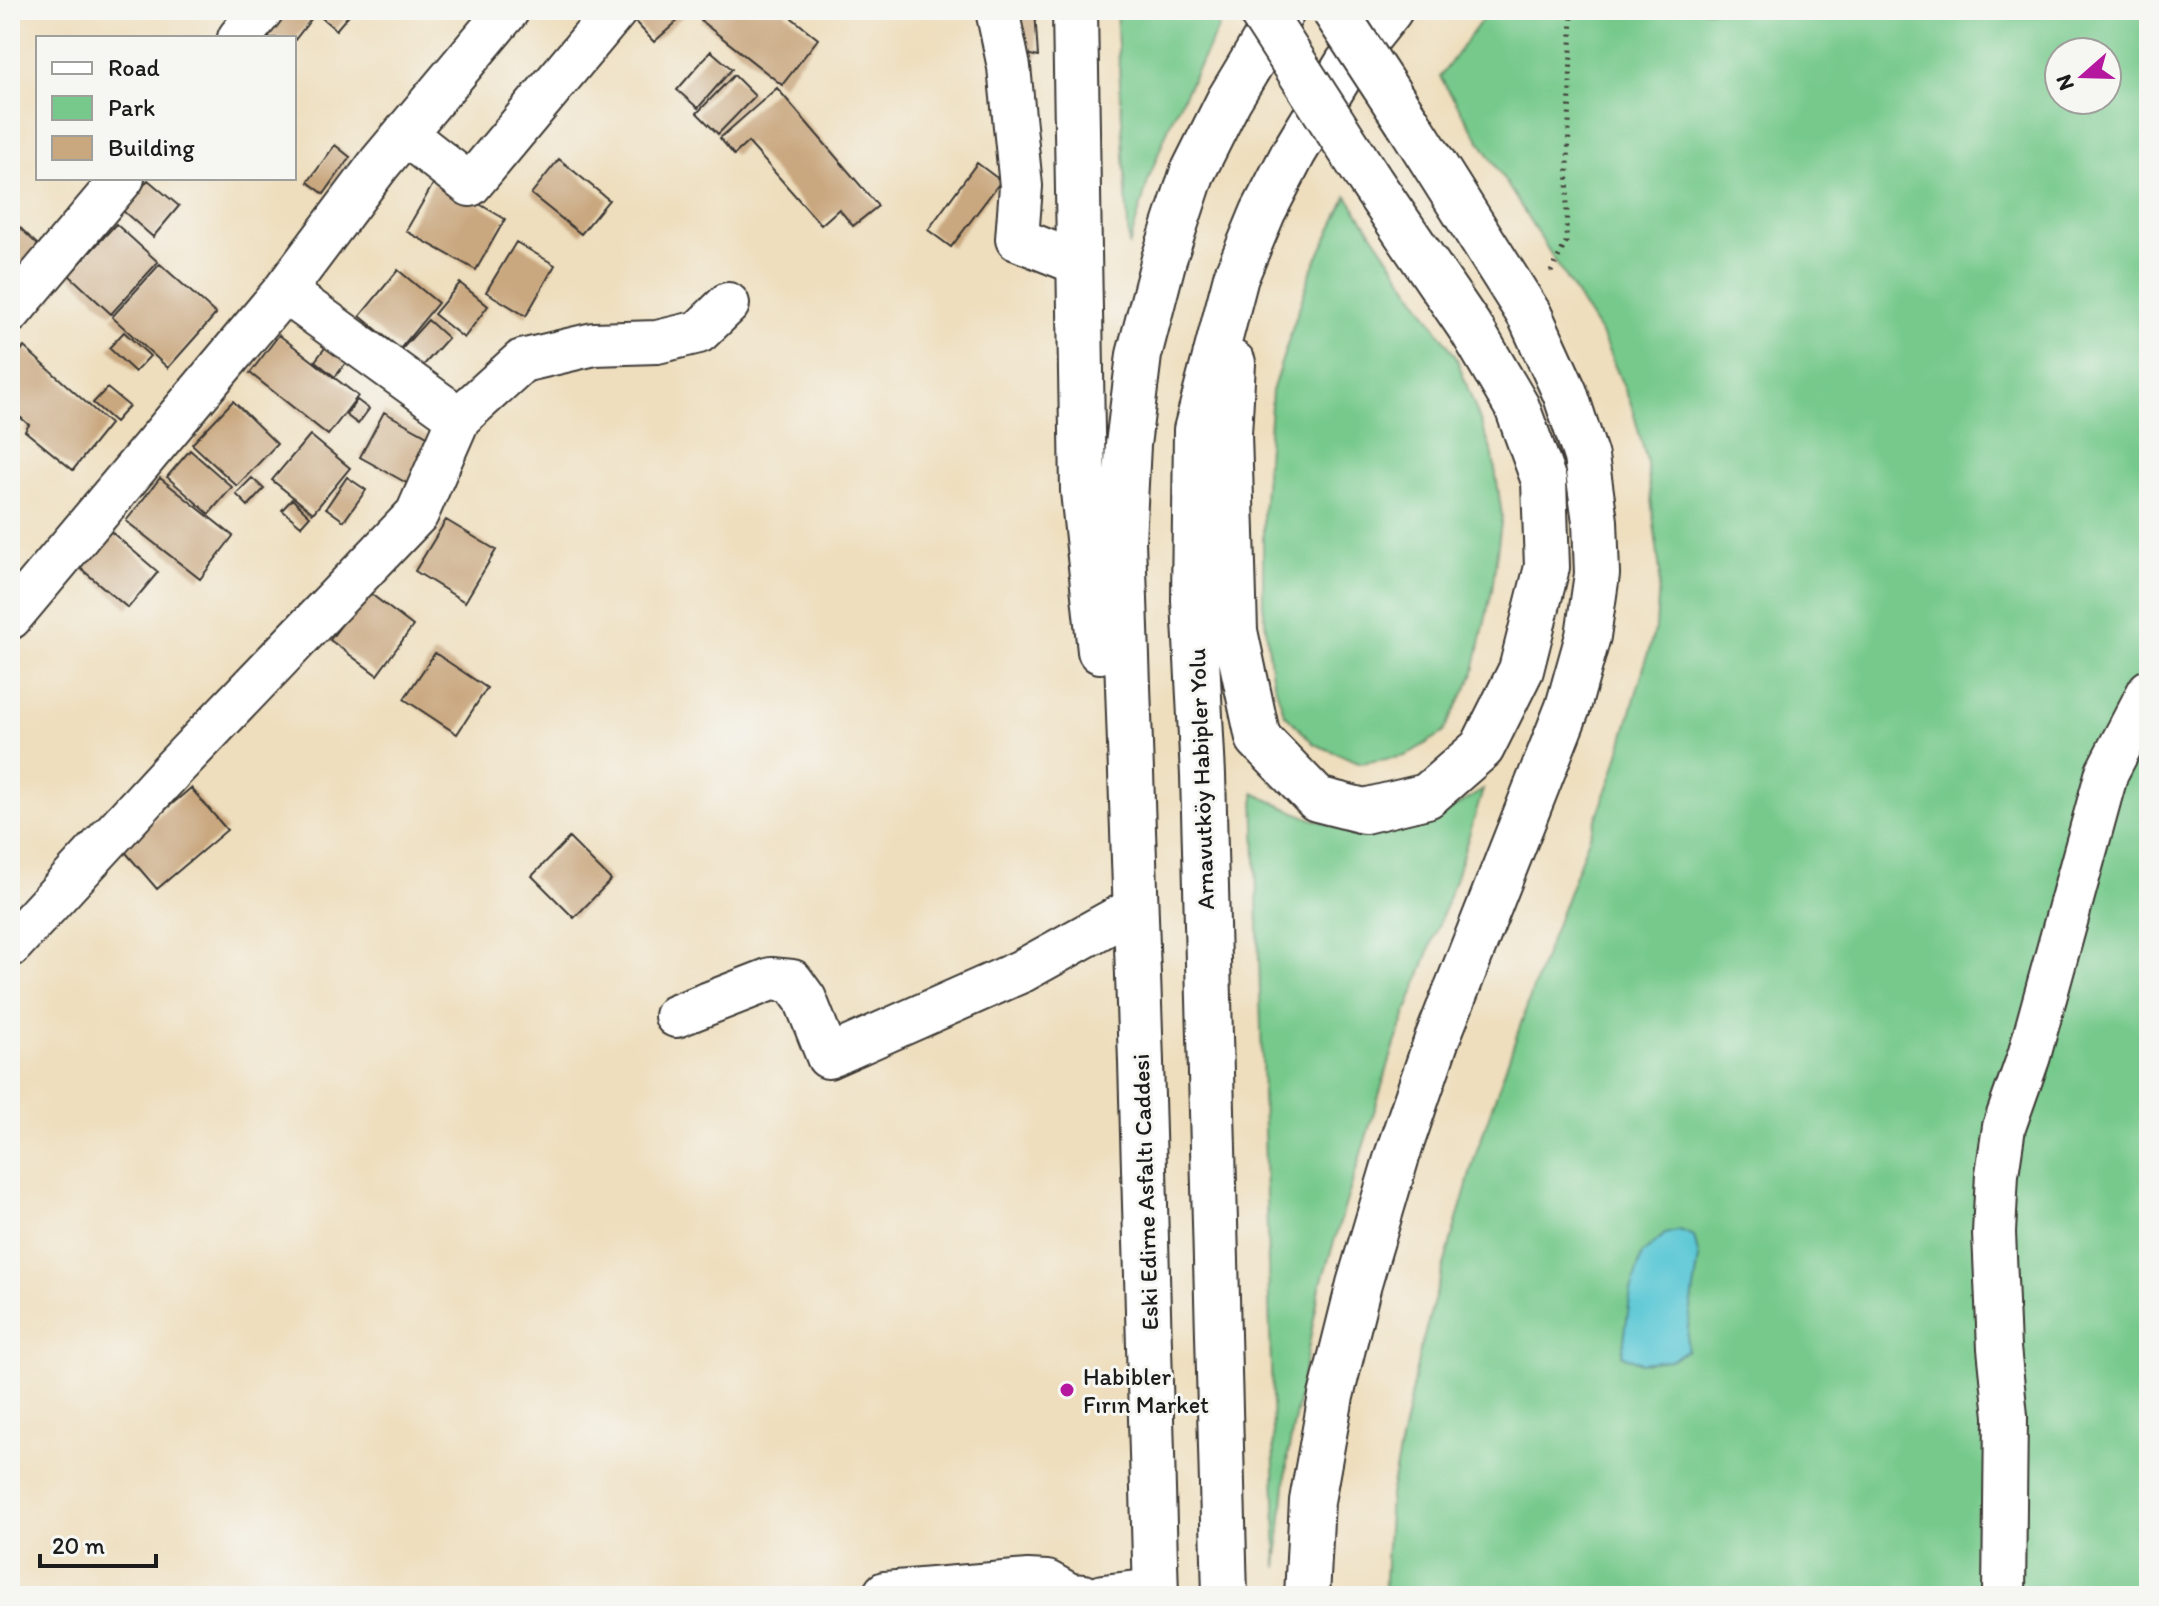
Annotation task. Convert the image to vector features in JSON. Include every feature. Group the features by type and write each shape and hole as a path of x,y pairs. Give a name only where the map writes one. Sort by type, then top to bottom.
{"highway":[{"path":"1075,10 1083,491 1106,715 1131,788"},
{"path":"1236,277 1229,434 1235,631 1258,738 1317,799 1364,811 1427,796 1482,748 1521,670 1547,567 1544,481 1517,407 1473,332 1260,10"},
{"path":"1131,788 1123,541 1128,445 1139,355 1164,259 1192,174 1229,100 1283,10"},
{"path":"1307,1596 1312,1501 1331,1396 1359,1284 1397,1156 1437,1039 1568,707 1588,636 1597,574 1595,521 1586,457 1565,393 1530,316 1334,10"},
{"name":"Arnavutköy Habipler Yolu","path":"1225,1596 1195,569 1196,430 1236,277 1263,212 1294,152 1347,64 1390,10"},
{"name":"Eski Edirne Asfaltı Caddesi","path":"1131,788 1156,1593"}],"street":[{"path":"241,36 262,10"},
{"path":"10,618 284,291 380,163 508,10"},
{"path":"405,134 470,185 616,10"},
{"path":"997,10 1009,67 1021,186 1017,239 1080,264"},
{"path":"10,312 121,180"},
{"path":"284,291 459,418"},
{"path":"10,946 174,768 417,514 459,418 522,361 594,344 657,342 699,332 728,304"},
{"path":"2004,1596 2006,1416 1999,1348 1994,1233 1997,1174 2004,1127 2029,1056 2107,772 2149,691"},
{"path":"676,1016 771,979 792,981 805,999 828,1057 1022,971 1136,908"},
{"path":"885,1593 1028,1581 1047,1582 1070,1595 1084,1596"},
{"path":"1103,1596 1156,1593"}],"path":[{"path":"1530,316 1566,242 1572,10"}],"green space":[{"path":"1116,10 1220,10 1224,17 1171,121 1149,178 1129,247"},
{"path":"1489,10 2149,10 2149,1596 1384,1596 1390,1495 1420,1350 1476,1153 1543,960 1613,774 1656,625 1660,572 1646,458 1631,404 1602,336 1440,77"},
{"path":"1347,196 1456,357 1493,455 1502,515 1492,590 1473,676 1443,733 1405,756 1361,763 1314,744 1284,713 1272,676 1263,604 1263,514 1272,391 1310,274"},
{"path":"1483,790 1456,877 1395,1044 1320,1287 1288,1454 1277,1568 1254,793 1316,820 1358,830 1379,831 1424,823"}],"water":[{"path":"1680,1230 1694,1236 1699,1258 1687,1351 1670,1360 1641,1363 1622,1355 1631,1291 1642,1254 1665,1234"}],"building":[{"path":"287,10 353,10 336,30 316,13 296,38 296,36 267,36"},
{"path":"630,10 690,10 654,42 627,13"},
{"path":"709,10 782,10 818,39 782,85 701,21"},
{"path":"1008,10 1035,10 1038,57 1019,52"},
{"path":"711,51 732,69 698,108 677,90"},
{"path":"734,75 755,96 718,134 697,113"},
{"path":"777,88 878,206 853,226 839,209 821,225 748,142 734,155 720,138"},
{"path":"335,145 350,157 324,194 308,182"},
{"path":"559,159 609,200 581,234 531,194"},
{"path":"977,163 1001,181 951,247 928,230"},
{"path":"436,179 505,219 476,270 406,231"},
{"path":"148,180 179,206 153,237 123,211"},
{"path":"10,218 40,247 10,278"},
{"path":"116,224 158,262 111,314 69,275"},
{"path":"516,242 555,265 526,316 486,292"},
{"path":"160,264 216,314 168,368 112,317"},
{"path":"398,270 438,303 400,349 360,316"},
{"path":"460,283 488,306 464,338 434,314"},
{"path":"428,320 448,338 421,368 401,350"},
{"path":"124,332 150,356 135,372 109,348"},
{"path":"279,335 358,396 328,435 250,373"},
{"path":"328,344 348,360 335,377 315,361"},
{"path":"24,347 110,424 73,470 25,431 29,425 10,408 10,363"},
{"path":"107,388 129,406 115,422 93,403"},
{"path":"357,400 369,409 358,424 346,415"},
{"path":"233,401 277,444 237,486 192,444"},
{"path":"384,412 436,441 412,486 360,457"},
{"path":"310,435 350,468 313,513 272,480"},
{"path":"190,450 232,487 209,514 167,477"},
{"path":"347,477 366,490 344,521 326,508"},
{"path":"160,478 233,536 200,579 126,521"},
{"path":"252,478 264,489 248,506 236,494"},
{"path":"292,499 310,516 301,526 282,510"},
{"path":"446,520 496,550 465,602 415,571"},
{"path":"109,530 158,572 128,608 79,567"},
{"path":"367,591 413,626 377,675 330,640"},
{"path":"435,653 487,688 457,734 404,699"},
{"path":"191,788 227,830 157,889 121,847"},
{"path":"569,838 611,880 574,918 532,876"}],"place":[{"name":"Habibler Fırın Market","path":"1067,1390"}]}
